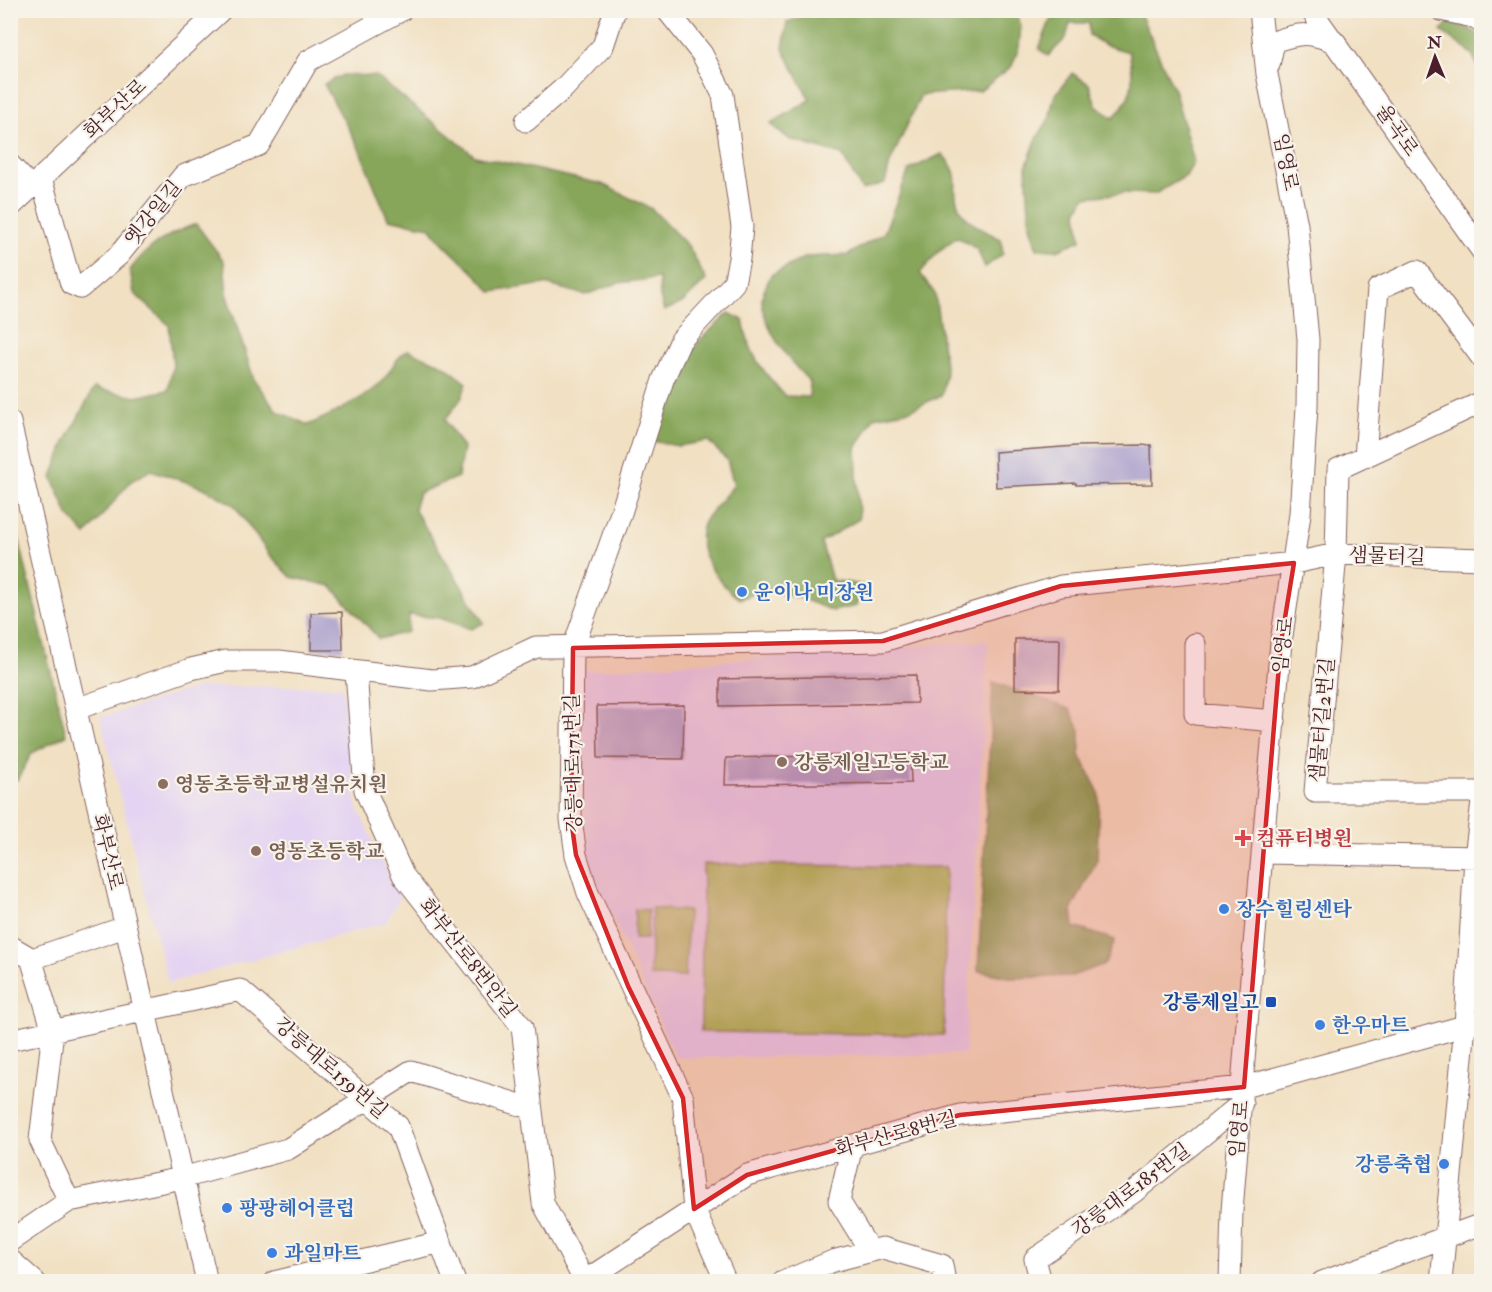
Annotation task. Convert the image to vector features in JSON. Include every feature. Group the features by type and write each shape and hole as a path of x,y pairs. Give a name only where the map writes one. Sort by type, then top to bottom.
{"street":[{"name":"화부산로","path":"10,207 220,10"},
{"name":"옛강일길","path":"36,183 71,284 80,288 119,255 183,176 259,145 308,61 402,10"},
{"path":"526,121 564,88 603,46 615,10"},
{"name":"강릉대로171번길","path":"667,10 702,54 723,95 742,227 734,283 681,340 663,380 620,516 573,648 571,819 576,855 588,893 628,986 682,1098 694,1209 726,1281"},
{"name":"임영로","path":"1230,1281 1232,1210 1281,642 1294,563 1307,407 1308,339 1297,225 1267,74 1260,10"},
{"name":"율곡로","path":"1311,10 1482,251"},
{"path":"1441,10 1473,17 1482,23"},
{"path":"1267,74 1274,42 1287,37 1314,33 1336,43"},
{"path":"10,165 36,183"},
{"path":"1365,456 1378,289 1417,271 1482,358"},
{"path":"1335,554 1338,469 1482,402"},
{"name":"화부산로","path":"10,422 207,1281"},
{"name":"샘물터길","path":"76,709 191,669 226,661 279,661 432,680 472,677 536,647 884,641 1061,586 1294,563 1335,554 1482,560"},
{"name":"샘물터길2번길","path":"1335,554 1315,792 1482,792"},
{"path":"1195,644 1195,714 1275,721"},
{"name":"화부산로8번안길","path":"356,672 365,790 403,875 522,1027 543,1203 584,1281"},
{"path":"1441,1281 1444,1236 1473,1023 1482,802"},
{"path":"1264,853 1478,857"},
{"path":"31,958 125,927"},
{"path":"10,946 31,958 53,1030 40,1140 69,1201"},
{"name":"강릉대로159번길","path":"144,1011 240,990 398,1125 455,1281"},
{"path":"10,1040 144,1011"},
{"path":"1243,1095 1473,1023"},
{"path":"10,1241 69,1201 182,1178 288,1149 411,1071 531,1108"},
{"name":"화부산로8번길","path":"584,1281 747,1175 960,1115 1243,1095"},
{"name":"강릉대로185번길","path":"1041,1281 1035,1259 1134,1192 1243,1095"},
{"path":"852,1146 839,1201 870,1251"},
{"path":"1322,1281 1482,1224"},
{"path":"274,1281 441,1242"},
{"path":"783,1281 833,1261 883,1248 942,1265 945,1281"},
{"path":"10,1260 35,1281"}],"highlighted area":[{"path":"1294,563 1281,642 1244,1087 960,1115 747,1175 694,1209 683,1098 628,986 576,855 571,819 573,648 883,641 1061,586"}],"shaded area":[{"name":"강릉제일고등학교","path":"988,641 965,1054 676,1058 583,852 581,671"},
{"name":"영동초등학교","path":"342,686 356,805 400,898 385,923 168,983 100,717 199,687"}],"green space":[{"path":"818,11 1015,11 1021,26 1019,47 1012,66 980,91 921,95 890,163 885,183 862,190 842,155 789,139 770,124 810,100 783,49 787,22"},
{"path":"1054,11 1139,11 1175,92 1194,162 1186,176 1155,194 1126,193 1085,197 1077,212 1081,240 1057,250 1037,249 1030,226 1026,167 1036,140 1049,119 1054,97 1072,73 1089,84 1096,106 1113,118 1129,95 1132,71 1129,52 1105,45 1089,35 1089,23 1070,23 1066,38 1048,56 1039,49"},
{"path":"1449,22 1466,27 1481,36 1481,73 1472,54 1441,31"},
{"path":"343,75 376,76 475,156 602,184 652,209 689,247 706,280 682,303 664,311 660,297 659,278 618,283 585,295 545,284 491,292 444,245 430,227 388,219 358,146 324,84"},
{"path":"1481,94 1481,137 1478,135 1475,116"},
{"path":"942,154 953,170 956,199 962,213 977,226 1001,239 1003,254 985,267 977,249 957,237 939,251 920,273 935,294 946,372 942,395 910,410 874,417 856,448 859,519 821,542 832,580 863,585 856,606 833,611 800,598 768,590 739,599 723,584 709,565 701,543 704,522 734,485 727,460 708,441 678,446 652,441 690,355 699,341 729,313 743,320 757,361 785,396 809,397 810,382 780,346 764,313 763,295 771,275 806,257 848,255 884,233 909,170"},
{"path":"196,224 224,261 227,296 254,380 277,411 308,425 326,417 370,391 382,381 408,350 443,365 467,383 461,399 445,420 463,448 458,477 419,493 414,509 484,623 471,629 440,618 409,615 408,632 379,639 331,586 291,577 269,554 234,505 204,488 151,470 131,481 86,535 68,515 52,477 65,442 94,388 136,397 168,390 173,365 169,325 134,293 130,270 159,242"},
{"path":"10,502 66,735 32,753 17,780 10,778"},
{"path":"993,682 1070,709 1080,730 1080,755 1099,793 1097,860 1072,909 1074,927 1115,940 1105,964 1072,976 1014,978 978,971"},
{"path":"703,864 946,867 944,1035 701,1032"},
{"path":"652,908 688,911 685,977 650,976"},
{"path":"635,909 648,910 647,939 634,939"}],"building":[{"path":"1151,445 1152,484 1076,485 1076,483 996,487 995,452 1076,446"},
{"path":"342,612 343,650 311,650 311,613"},
{"path":"1015,639 1060,639 1059,690 1015,689"},
{"path":"916,675 917,703 720,706 720,679"},
{"path":"684,705 683,759 598,758 597,706"},
{"path":"910,754 911,783 725,785 726,758"}],"place":[{"name":"윤이나 미장원","path":"742,592"},
{"name":"강릉제일고등학교","path":"782,762"},
{"name":"영동초등학교병설유치원","path":"163,784"},
{"name":"컴퓨터병원","path":"1243,838"},
{"name":"영동초등학교","path":"256,851"},
{"name":"장수힐링센타","path":"1224,909"},
{"name":"강릉제일고","path":"1271,1002"},
{"name":"한우마트","path":"1320,1025"},
{"name":"강릉축협","path":"1444,1164"},
{"name":"팡팡헤어클럽","path":"227,1208"},
{"name":"과일마트","path":"272,1253"}]}
